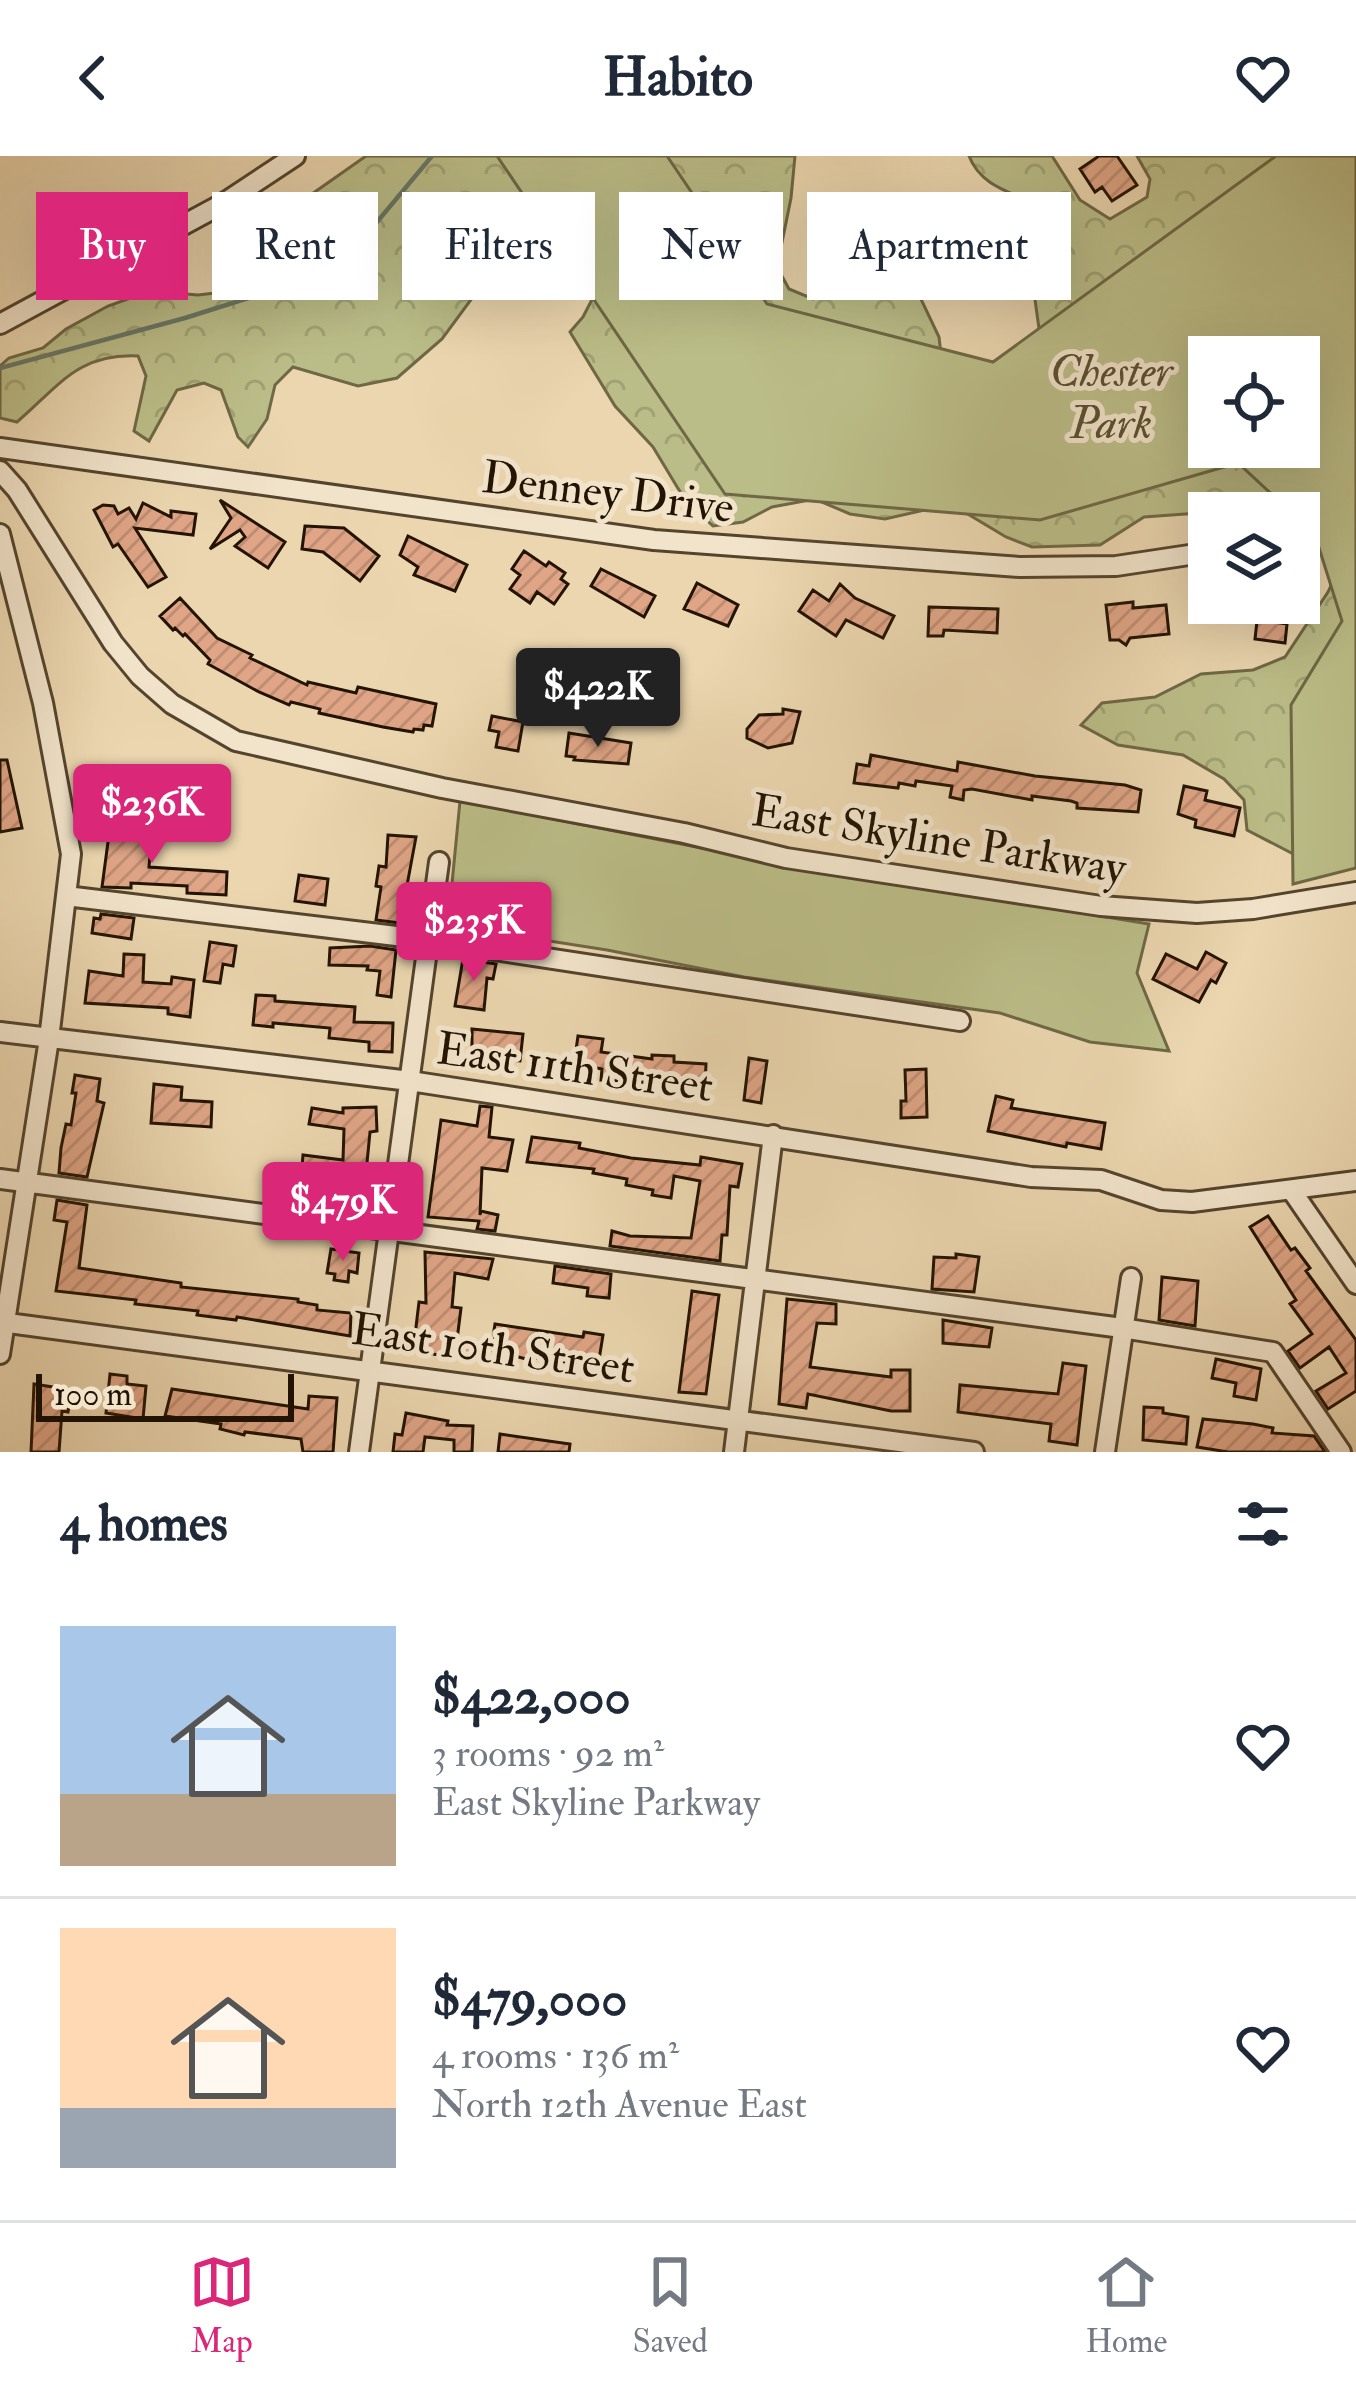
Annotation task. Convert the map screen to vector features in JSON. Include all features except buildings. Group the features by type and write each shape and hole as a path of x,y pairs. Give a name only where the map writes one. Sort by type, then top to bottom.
{"street":[{"path":"0,324 224,203 296,156"},
{"name":"Denney Drive","path":"0,448 654,540 1020,567 1116,566 1188,555"},
{"name":"East Skyline Parkway","path":"0,471 17,490 113,643 140,676 172,704 236,741 442,788 684,832 786,858 1101,906 1197,913 1356,892"},
{"path":"0,534 43,703 71,854 49,1039 0,1354"},
{"path":"359,1452 439,862"},
{"path":"66,896 429,940 959,1021"},
{"name":"East 11th Street","path":"0,1032 410,1081 1031,1177 1101,1180 1162,1201 1192,1202 1356,1181"},
{"path":"734,1452 772,1135"},
{"path":"0,1179 1273,1352 1341,1452"},
{"path":"1292,1191 1356,1284"},
{"path":"1105,1452 1131,1278"},
{"name":"East 10th Street","path":"2,1322 974,1452"}],"green space":[{"name":"Chester Park","path":"366,156 795,156 783,237 783,192 619,192 619,300 783,300 783,278 789,289 807,300 921,300 939,337 944,381 1041,343 1035,300 1071,300 1071,192 1010,192 982,176 969,156 1052,156 1080,200 1110,219 1147,197 1150,179 1137,156 1356,156 1320,381 1320,336 1188,336 1188,468 1306,468 1302,492 1188,492 1188,514 1144,517 1100,545 1032,547 951,504 885,519 850,514 815,499 772,507 743,522 713,526 685,500 653,447 615,406 570,332 595,300 600,284 595,271 595,192 402,192 402,300 471,300 442,339 397,378 358,386 293,367 275,385 267,419 248,447 238,437 221,390 204,383 177,390 149,441 134,431 146,376 138,356 117,356 84,366 17,422 0,418 0,366 9,358 43,348 66,329 125,300 188,300 188,294 212,293 212,300 378,300 378,192 315,192"},
{"name":"Chester Park","path":"497,156 667,156 691,192 619,192 619,300 764,300 993,362 1276,156 1356,156 1356,868 1293,884 1291,705 1342,621 1320,551 1320,492 1269,492 1243,468 1320,468 1320,336 1188,336 1188,468 1221,468 1040,520 725,494 594,300 595,192 521,192"},
{"path":"1349,546 1356,764 1303,859 1247,830 1244,800 1224,779 1183,755 1118,745 1081,725 1102,703 1155,697 1201,674 1253,670 1285,657 1307,624 1320,624 1320,604"},
{"path":"460,801 784,864 1149,924 1137,973 1169,1051 1090,1042 1000,1013 744,977 448,925"}],"waterway":[{"path":"0,368 185,318 337,270 432,156"}]}
